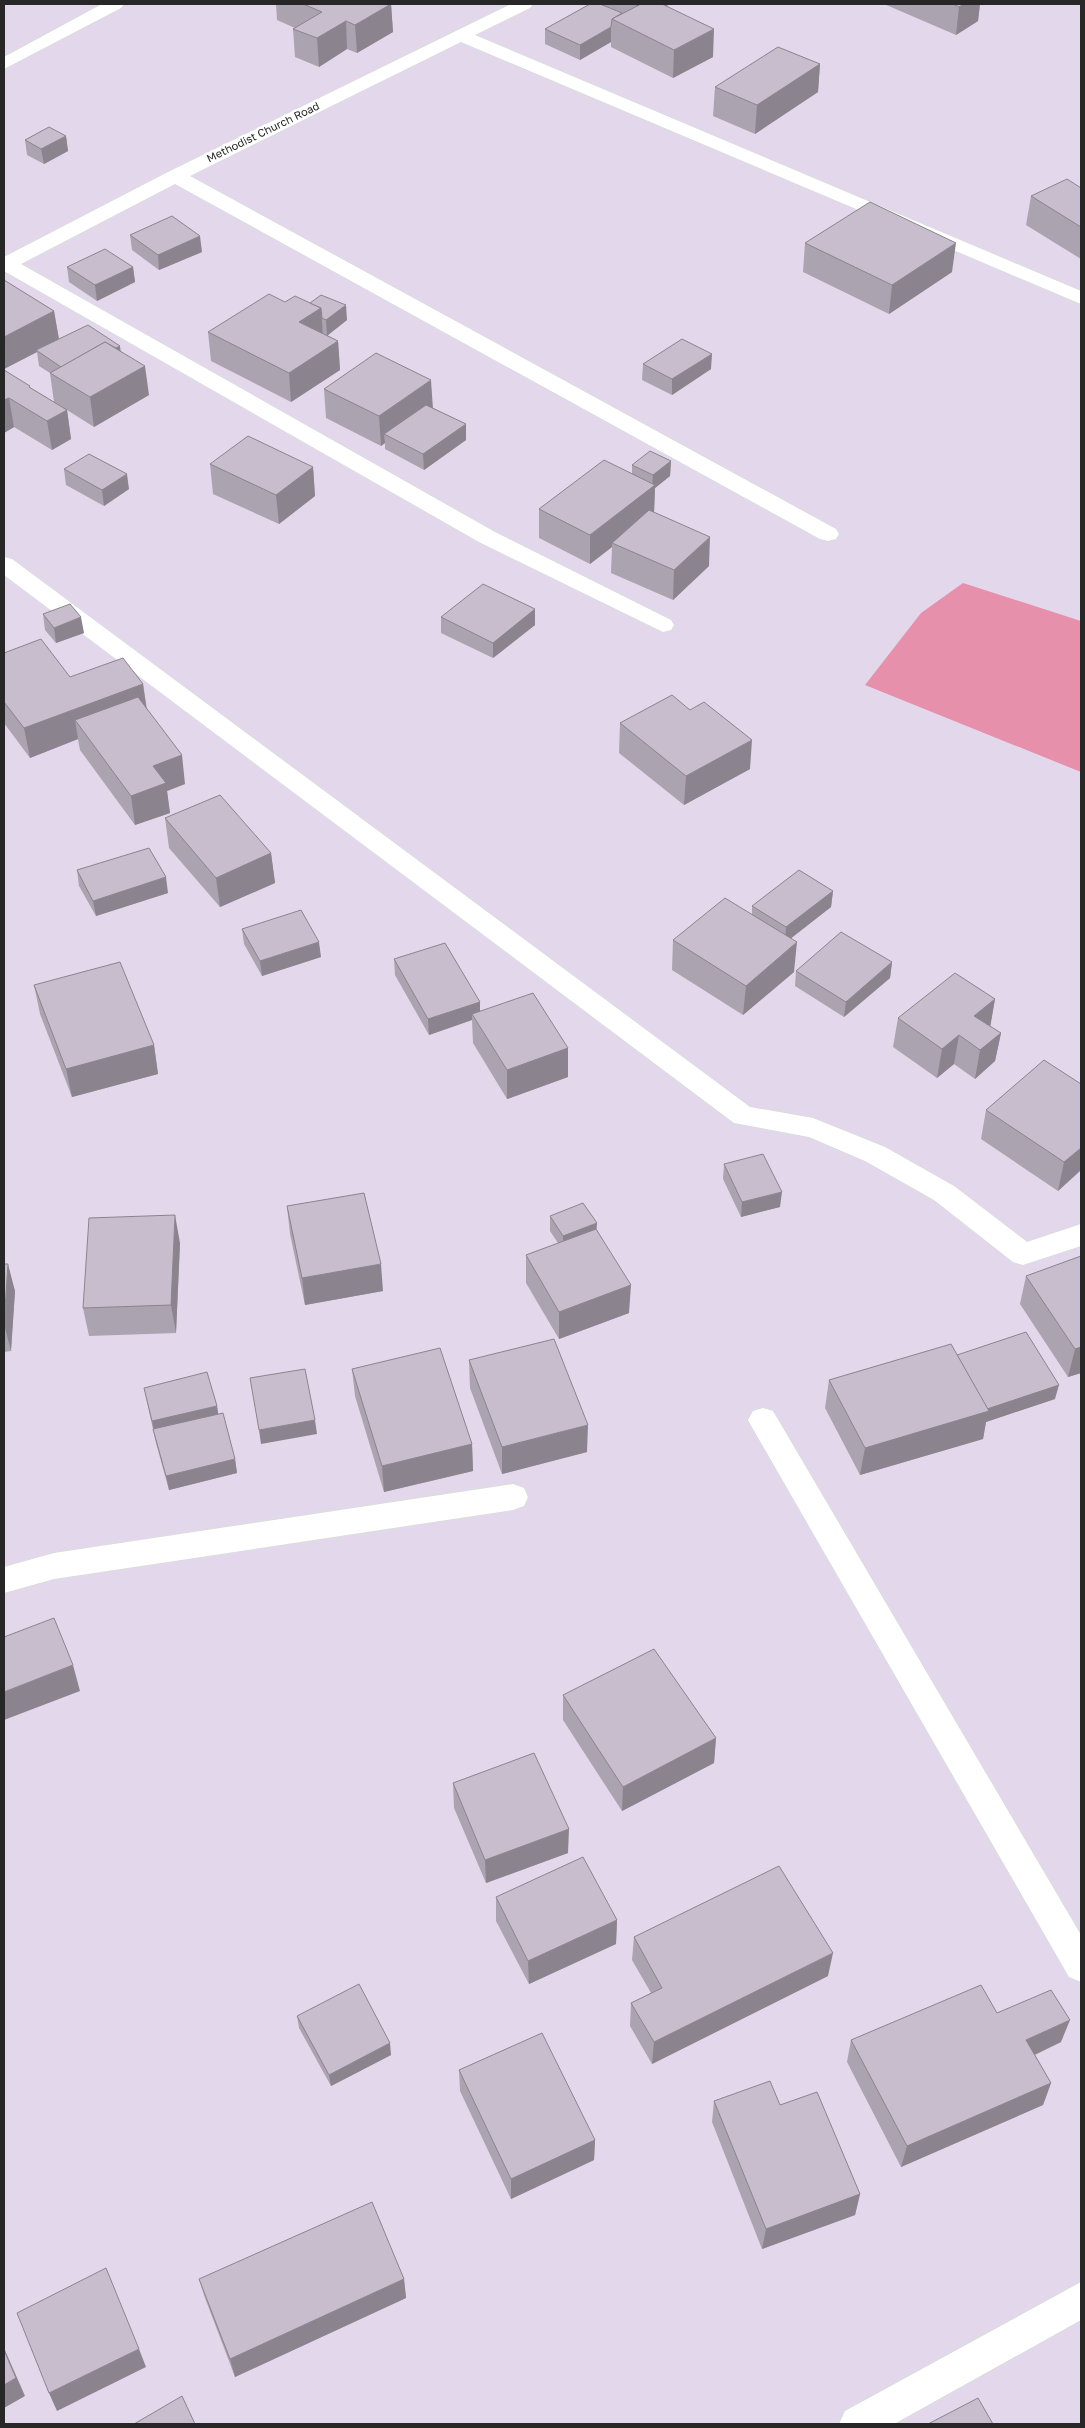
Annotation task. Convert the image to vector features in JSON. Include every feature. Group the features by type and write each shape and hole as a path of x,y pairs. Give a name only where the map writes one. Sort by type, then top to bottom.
{"street":[{"path":"4,64 116,4"},
{"name":"Methodist Church Road","path":"5,265 175,176 524,4"},
{"path":"460,35 1081,298"},
{"path":"175,176 828,534"},
{"path":"5,265 487,537 664,624"},
{"path":"4,564 743,1116 813,1128 875,1154 944,1193 1023,1254 1081,1234"},
{"path":"764,1420 1081,1966"},
{"path":"4,1580 54,1566 513,1497"},
{"path":"858,2424 1081,2300"}],"shaded area":[{"path":"963,583 1081,621 1081,772 865,685 921,613"}],"building":[{"path":"303,4 391,4 355,25 346,21 317,38 293,29 322,12"},
{"path":"590,4 600,4 622,13 612,19 611,27 580,45 545,29"},
{"path":"641,4 662,4 714,29 674,50 612,19"},
{"path":"953,4 964,4 959,7"},
{"path":"778,47 820,64 757,105 715,87"},
{"path":"49,127 66,136 41,149 25,140"},
{"path":"1067,179 1081,188 1081,227 1031,196"},
{"path":"870,202 956,243 892,285 805,243"},
{"path":"172,216 200,236 158,255 130,235"},
{"path":"105,249 133,267 95,285 67,267"},
{"path":"4,280 54,311 4,337"},
{"path":"269,294 285,302 295,296 321,308 299,322 338,341 289,373 208,332"},
{"path":"321,295 346,305 326,320 322,318 321,308 310,303"},
{"path":"88,325 120,346 116,348 105,342 61,367 36,350"},
{"path":"682,339 712,354 672,379 643,364"},
{"path":"105,342 145,366 90,397 50,373"},
{"path":"376,353 431,380 379,416 324,389"},
{"path":"4,370 67,410 47,421 9,398 4,400"},
{"path":"426,405 466,424 423,454 384,434"},
{"path":"248,436 313,467 276,495 210,464"},
{"path":"650,451 671,461 653,475 632,465"},
{"path":"89,454 127,474 102,490 64,469"},
{"path":"604,460 655,485 590,535 539,509"},
{"path":"649,510 710,537 674,570 612,543"},
{"path":"483,584 535,609 493,643 441,617"},
{"path":"70,604 81,617 54,628 43,614"},
{"path":"41,639 70,677 123,658 143,684 24,728 4,702 4,653"},
{"path":"672,695 690,710 704,702 752,740 686,776 620,723"},
{"path":"138,697 182,755 153,766 166,783 131,796 75,720"},
{"path":"220,795 271,853 216,878 165,818"},
{"path":"149,848 166,877 93,901 77,870"},
{"path":"799,870 833,891 786,927 752,906"},
{"path":"725,898 797,942 746,986 673,940"},
{"path":"301,910 319,942 260,961 242,929"},
{"path":"841,932 892,962 846,1002 796,971"},
{"path":"445,943 480,1002 428,1019 394,959"},
{"path":"120,962 154,1045 66,1069 34,985"},
{"path":"955,973 995,999 974,1016 1001,1033 980,1050 959,1035 942,1049 898,1018"},
{"path":"533,993 568,1048 507,1070 472,1014"},
{"path":"1044,1060 1081,1084 1081,1148 1064,1162 986,1110"},
{"path":"763,1154 782,1192 742,1202 724,1164"},
{"path":"364,1193 381,1264 302,1278 287,1206"},
{"path":"583,1203 597,1223 563,1236 550,1216"},
{"path":"175,1215 171,1305 83,1308 89,1218"},
{"path":"596,1229 631,1285 559,1312 526,1255"},
{"path":"1081,1256 1081,1347 1075,1349 1026,1276"},
{"path":"4,1264 8,1264 4,1324"},
{"path":"1026,1332 1059,1385 987,1409 957,1355"},
{"path":"554,1339 588,1425 502,1447 469,1360"},
{"path":"951,1344 989,1411 865,1448 829,1380"},
{"path":"440,1348 472,1444 382,1466 352,1369"},
{"path":"305,1369 315,1420 259,1430 250,1378"},
{"path":"207,1372 217,1406 152,1421 144,1388"},
{"path":"223,1413 235,1459 166,1476 153,1429"},
{"path":"54,1618 73,1665 4,1692 4,1637"},
{"path":"654,1649 716,1738 623,1787 563,1695"},
{"path":"534,1753 569,1829 485,1860 453,1783"},
{"path":"583,1857 617,1920 528,1961 496,1897"},
{"path":"779,1866 833,1953 654,2042 631,2003 662,1988 634,1937"},
{"path":"359,1984 390,2043 329,2075 297,2016"},
{"path":"981,1985 997,2013 1051,1990 1070,2020 1026,2040 1051,2083 907,2146 851,2040"},
{"path":"542,2033 595,2140 511,2179 459,2070"},
{"path":"770,2081 780,2105 817,2092 860,2194 766,2229 714,2101"},
{"path":"372,2202 404,2279 230,2359 199,2279"},
{"path":"106,2268 139,2349 49,2393 17,2313"},
{"path":"4,2350 16,2378 4,2385"},
{"path":"182,2396 195,2424 134,2424"},
{"path":"978,2398 993,2424 928,2424"}]}
